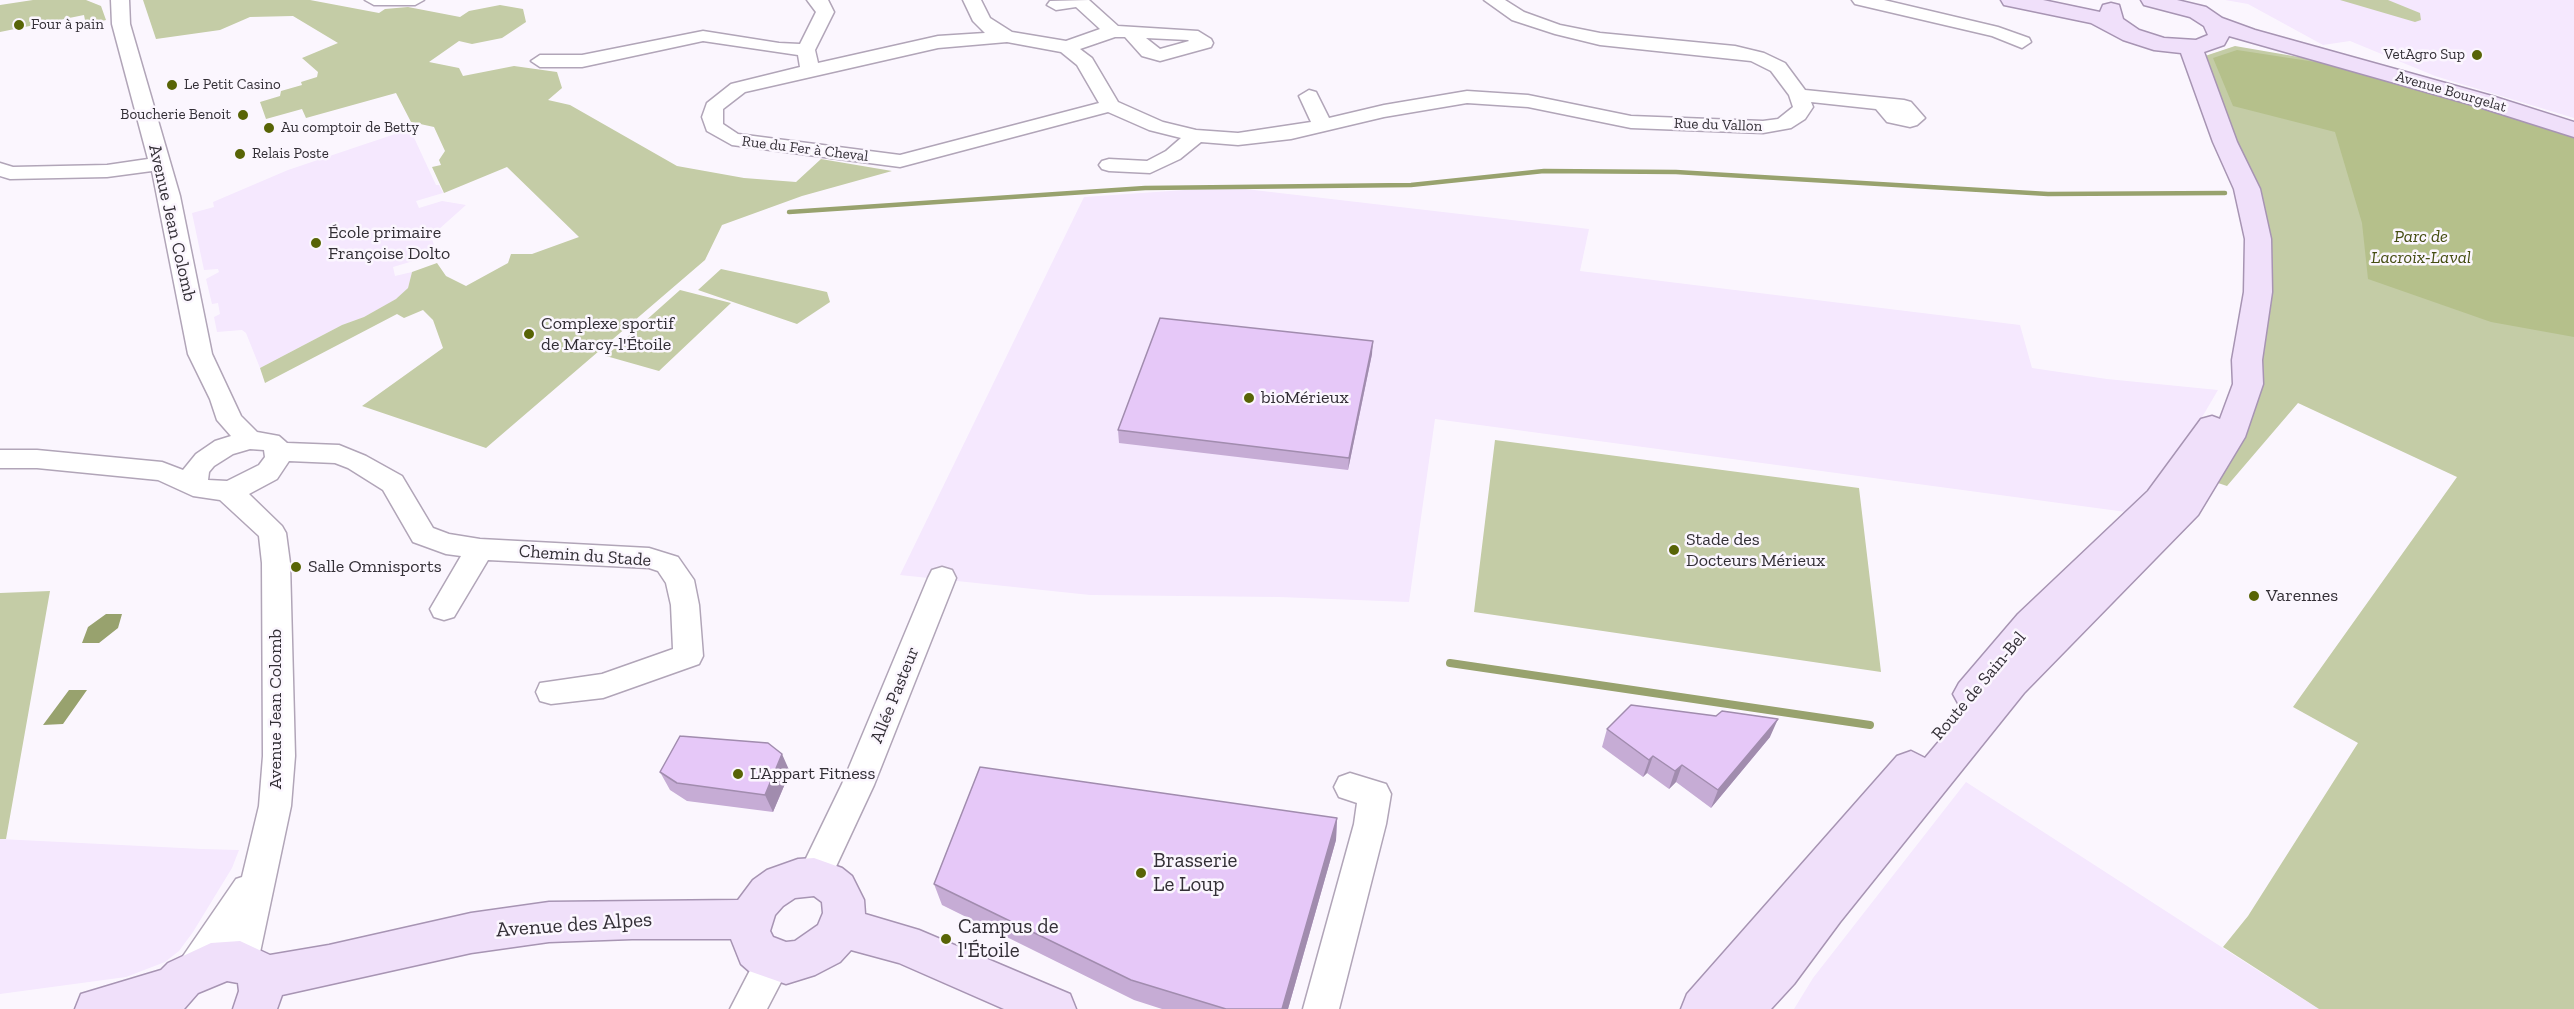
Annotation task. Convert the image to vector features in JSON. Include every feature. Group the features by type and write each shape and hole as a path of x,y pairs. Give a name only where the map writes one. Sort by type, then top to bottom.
{"main road":[{"path":"2012,0 2098,18 2120,8"},
{"path":"2035,0 2081,9 2120,8"},
{"path":"2120,8 2147,41 2191,48 2215,32 2198,12 2159,0"},
{"name":"Avenue Bourgelat","path":"2215,32 2292,48 2463,94 2574,130"},
{"name":"Route de Sain-Bel","path":"2147,41 2168,56 2225,142"},
{"name":"Route de Sain-Bel","path":"1741,1009 1779,969 1824,908 2012,682 2186,507 2229,437 2248,384 2247,360 2254,326 2259,265 2258,239 2249,193 2225,142 2191,48"},
{"name":"Route de Sain-Bel","path":"1703,1009 2031,624 2160,499 2208,435 2223,408 2233,381 2247,360"},
{"path":"814,877 827,881 837,889 843,900 844,913 841,927 830,943 813,956 786,963 774,961 756,950 749,931 757,906 775,888 798,878 814,877"},
{"name":"Avenue des Alpes","path":"253,989 329,966 471,933 549,922 632,919 751,920"},
{"path":"841,927 904,944 1054,1009"},
{"path":"97,1009 124,1004 173,989 211,964 253,989"}],"street":[{"name":"Avenue Jean Colomb","path":"107,0 108,8 121,24"},
{"name":"Avenue Jean Colomb","path":"120,0 121,24 171,205 200,354 223,399 230,420 250,440"},
{"path":"374,0 397,2 415,0"},
{"path":"540,61 582,61 703,36 779,49 808,59 825,12 822,4 816,0"},
{"path":"1493,0 1518,16 1600,39 1735,52 1757,57 1778,68 1799,95 1884,104"},
{"path":"1861,0 1998,32 2022,42"},
{"path":"966,4 992,30 1007,37 1067,47 1122,32 1080,1 1056,5"},
{"name":"Rue du Fer à Cheval","path":"1007,37 970,41 943,34 808,59 738,88 714,107 712,117 714,127 732,139 900,161 1110,106"},
{"path":"1067,47 1085,62 1110,106"},
{"name":"Rue du Vallon","path":"1110,106 1156,126 1196,136 1238,139 1291,133 1443,99 1467,97 1528,101 1631,122 1763,127 1784,124 1798,115 1803,107 1799,95"},
{"path":"1309,96 1323,126"},
{"path":"1109,165 1150,166 1173,155 1196,136"},
{"path":"0,169 10,173 107,171 160,164"},
{"path":"227,491 213,492 204,466 230,420"},
{"path":"0,459 37,459 162,471 204,466 231,444 250,440 270,442 268,468 256,515"},
{"name":"Chemin du Stade","path":"227,491 268,468 316,454 339,454 393,483 423,535 446,544 480,549 649,558 668,564 680,580 685,605 688,656 603,686 551,692"},
{"name":"Avenue Jean Colomb","path":"227,491 256,515 272,534 276,563 279,756 274,806 260,871 253,989"},
{"path":"444,609 480,549"},
{"name":"Allée Pasteur","path":"814,877 858,785 942,578"},
{"path":"1322,1009 1370,824 1375,794 1350,788"},
{"name":"Avenue Jean Colomb","path":"173,989 260,871"},
{"path":"748,1009 774,961"}],"shaded area":[{"name":"VetAgro Sup","path":"2225,0 2574,0 2574,118 2435,76 2350,41 2323,45 2248,4"},
{"name":"École primaire Françoise Dolto","path":"410,129 436,185 439,185 443,193 416,201 419,208 442,201 466,205 438,230 430,233 437,254 393,267 395,276 412,272 408,288 397,299 260,368 246,333 242,330 217,332 214,317 220,314 218,303 212,304 206,279 219,272 218,269 204,270 192,213 214,207 213,202 288,170"},
{"path":"1228,187 1589,229 1580,271 2020,325 2032,368 2107,379 2218,390 2181,453 2126,512 1435,419 1409,602 1279,597 1090,595 900,575 1084,197"},
{"path":"106,614 122,614 118,628 99,643 82,643 88,627"},
{"path":"69,690 87,690 63,724 43,725"},
{"path":"1966,782 2319,1009 1794,1009 1813,978"},
{"path":"0,839 239,850 232,868 193,932 179,951 165,962 126,977 0,994"}],"green space":[{"path":"33,0 86,0 101,6 106,20 86,25 84,15 0,32 0,5"},
{"path":"143,0 310,0 379,13 385,9 408,7 460,17 469,11 500,5 523,9 526,22 502,38 472,44 459,41 429,62 459,68 463,76 514,66 557,72 562,88 548,100 570,105 677,166 744,178 796,182 821,159 892,171 802,196 722,225 705,260 486,448 362,406 443,348 433,320 423,310 404,318 397,314 265,383 260,368 396,299 408,288 412,272 437,263 446,276 466,286 508,263 511,254 532,254 579,237 507,167 444,193 432,167 441,165 439,160 445,151 434,127 411,122 396,93 306,118 302,109 266,119 260,102 280,96 281,91 302,85 301,82 317,77 318,72 302,58 338,43 293,16 250,17 220,30 156,39"},
{"path":"2340,0 2388,0 2420,13 2421,20 2415,22"},
{"name":"Parc de Lacroix-Laval","path":"2235,46 2322,61 2574,135 2574,1009 2319,1009 2223,947 2248,916 2358,743 2293,707 2457,477 2298,403 2227,486 2212,481 2253,401 2264,353 2271,279 2235,142 2205,56"},
{"path":"2237,50 2322,63 2482,108 2574,138 2574,337 2491,322 2368,279 2362,223 2335,132 2233,106 2213,58"},
{"path":"721,269 827,292 830,302 797,324 698,290"},
{"path":"680,290 731,303 659,371 606,356"},
{"name":"Stade des Docteurs Mérieux","path":"1495,440 1859,488 1881,672 1474,612"},
{"path":"50,591 6,839 0,839 0,593"}],"building":[{"name":"bioMérieux","path":"1160,318 1373,341 1349,458 1118,430"},
{"path":"1631,705 1716,716 1722,711 1778,719 1718,790 1682,765 1675,771 1653,756 1649,760 1607,729"},
{"path":"680,736 768,743 782,754 765,795 677,783 660,772"},
{"name":"Brasserie Le Loup","path":"980,767 1337,818 1282,1009 1226,1009 1131,980 934,884"}],"waterway":[{"path":"789,212 1145,188 1411,185 1544,171 1676,172 2048,194 2225,193"},
{"path":"1450,663 1870,725"}],"place":[{"name":"Four à pain","path":"19,25"},
{"name":"VetAgro Sup","path":"2477,55"},
{"name":"Le Petit Casino","path":"172,85"},
{"name":"Boucherie Benoit","path":"243,115"},
{"name":"Au comptoir de Betty","path":"269,128"},
{"name":"Relais Poste","path":"240,154"},
{"name":"École primaire Françoise Dolto","path":"316,243"},
{"name":"Complexe sportif de Marcy-l'Étoile","path":"529,334"},
{"name":"bioMérieux","path":"1249,398"},
{"name":"Stade des Docteurs Mérieux","path":"1674,550"},
{"name":"Salle Omnisports","path":"296,567"},
{"name":"Varennes","path":"2254,596"},
{"name":"L'Appart Fitness","path":"738,774"},
{"name":"Brasserie Le Loup","path":"1141,873"},
{"name":"Campus de l'Étoile","path":"946,939"}]}
